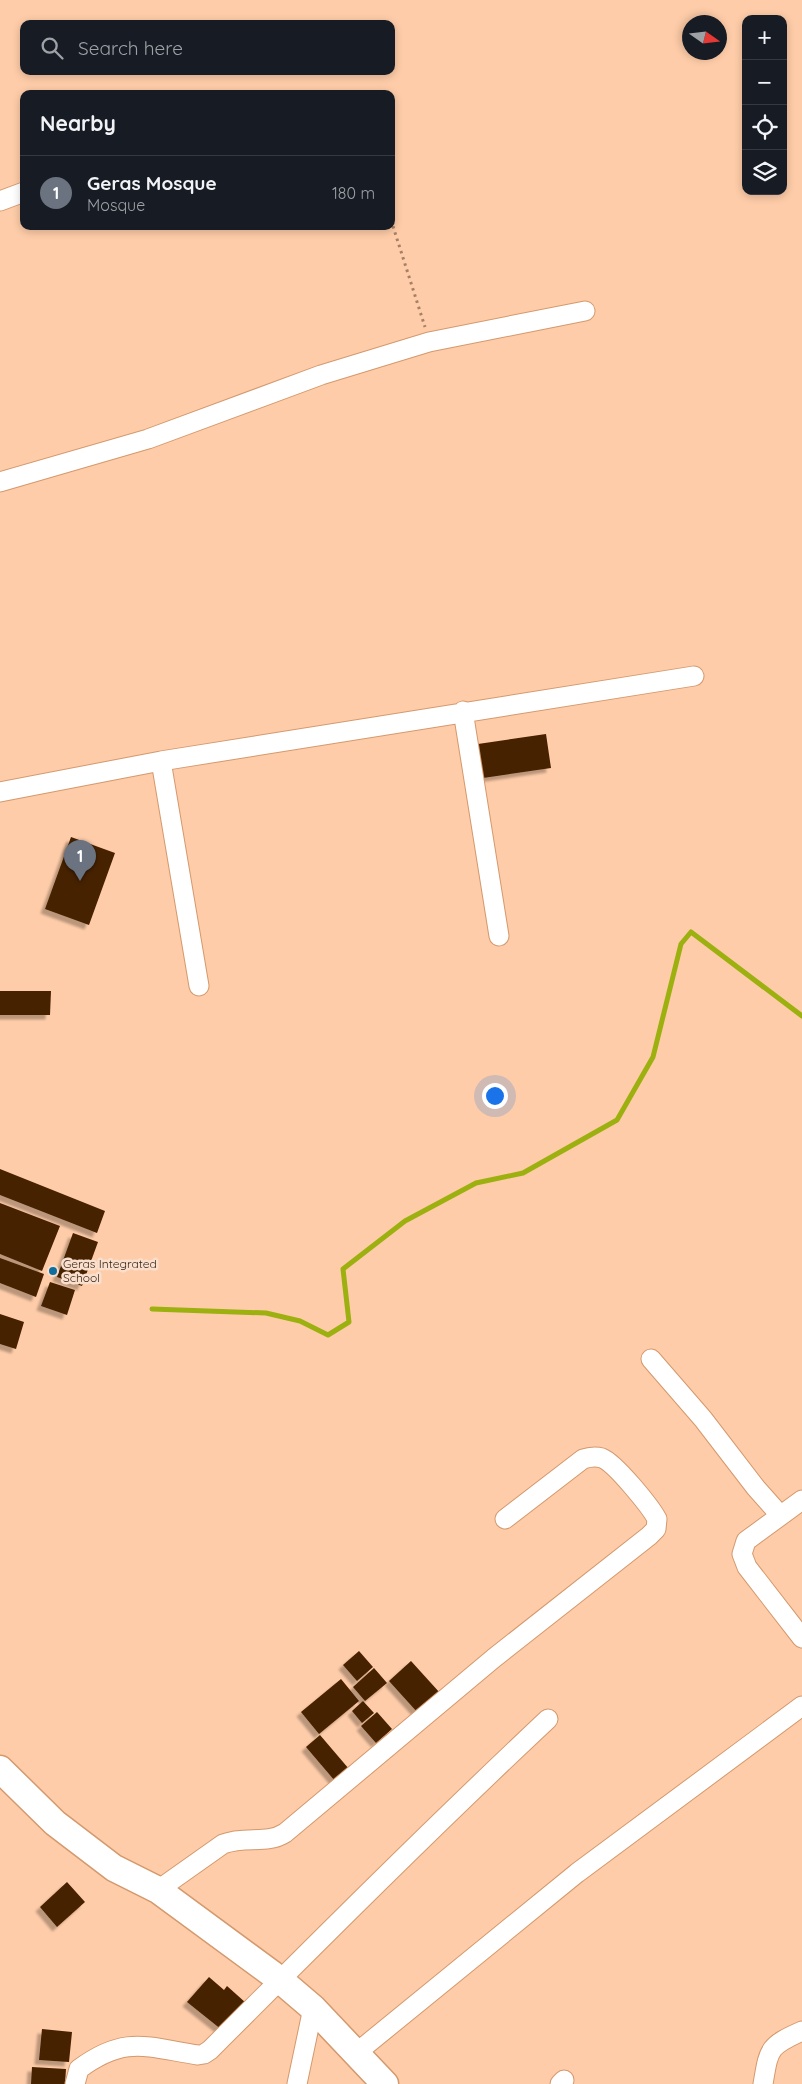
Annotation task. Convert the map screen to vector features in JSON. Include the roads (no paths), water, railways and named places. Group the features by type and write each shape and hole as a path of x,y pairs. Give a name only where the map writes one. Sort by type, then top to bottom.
{"street":[{"path":"0,201 20,194"},
{"path":"0,482 148,440 321,375 429,342 585,311"},
{"path":"0,792 161,762 463,711 694,676"},
{"path":"463,711 499,936"},
{"path":"161,762 199,986"},
{"path":"651,1359 703,1418 756,1488 780,1515"},
{"path":"158,1890 223,1844 234,1839 272,1839 286,1833 494,1658 649,1536 656,1529 657,1519 615,1466 602,1458 592,1456 583,1459 505,1519"},
{"path":"802,1500 746,1541 742,1554 747,1567 802,1638"},
{"path":"355,2054 577,1873 802,1706"},
{"path":"75,2084 78,2069 97,2055 117,2048 148,2046 198,2055 204,2054 338,1924 427,1834 548,1719"},
{"path":"0,1768 56,1823 114,1868 158,1890 280,1979 314,2008 385,2084"},
{"path":"297,2084 314,2008"},
{"path":"763,2084 771,2048 802,2031"}],"waterway":[{"path":"152,1309 266,1313 300,1321 328,1335 349,1322 343,1269 405,1221 476,1183 523,1173 617,1120 653,1057 681,944 691,932 802,1016"}],"place":[{"name":"Geras Mosque","path":"80,881"},
{"name":"Geras Integrated School","path":"53,1271"}]}
